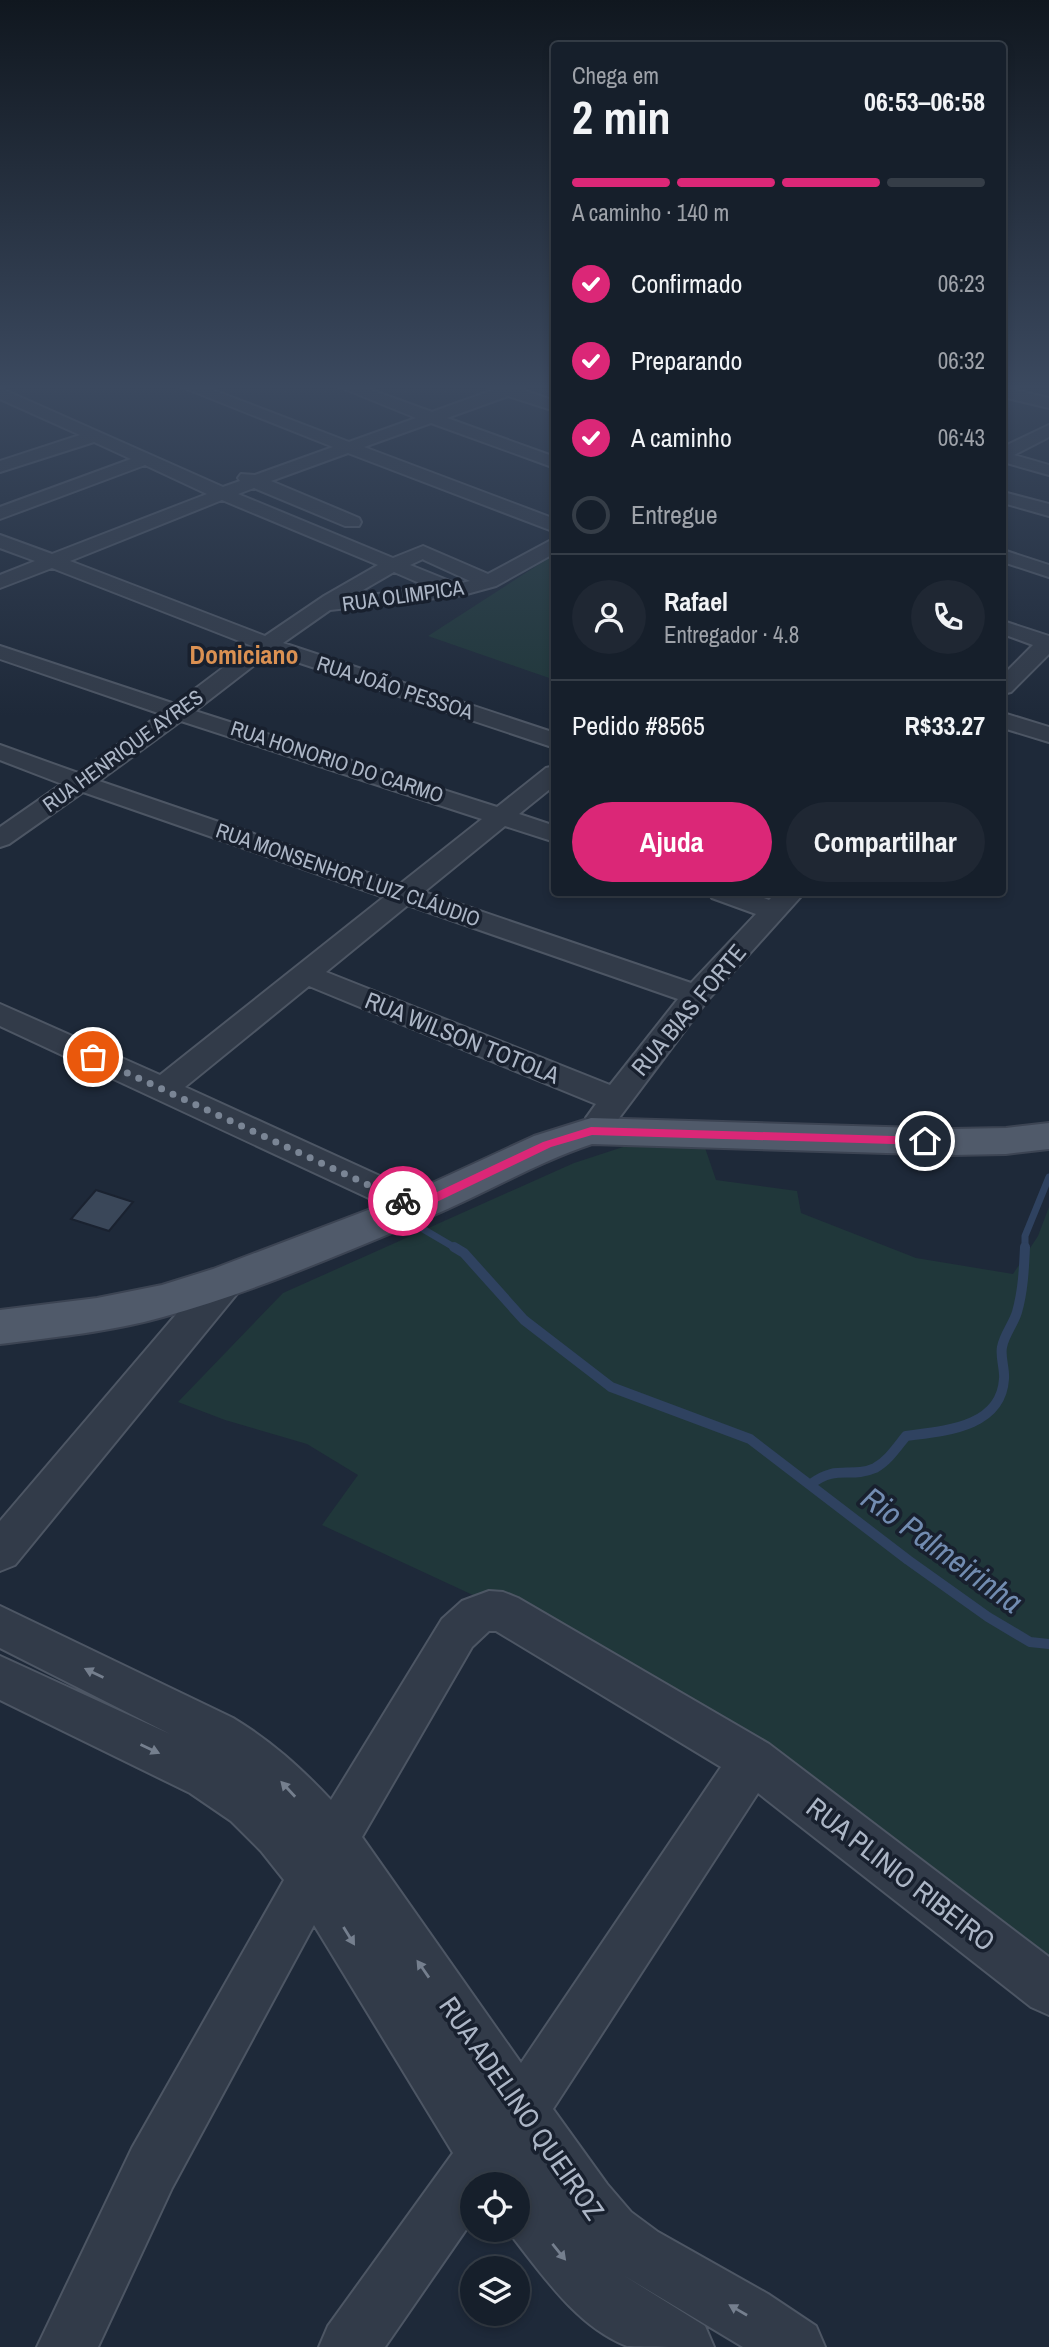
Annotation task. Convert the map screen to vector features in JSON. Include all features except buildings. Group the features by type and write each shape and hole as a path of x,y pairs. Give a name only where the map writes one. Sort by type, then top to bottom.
{"main road":[{"path":"0,1327 97,1315 162,1301 227,1280 416,1207 547,1145 591,1131 1006,1141 1049,1136"}],"street":[{"path":"0,513 45,497"},
{"path":"0,582 217,497"},
{"path":"229,497 456,591"},
{"path":"291,497 363,527"},
{"path":"475,497 551,525"},
{"path":"1006,498 1049,510"},
{"name":"RUA JOÃO PESSOA","path":"0,541 268,645 551,740"},
{"path":"399,542 489,582"},
{"name":"RUA OLIMPICA","path":"324,606 456,591 489,582 523,568 551,547"},
{"name":"RUA HENRIQUE AYRES","path":"0,838 81,783 324,606 394,564 423,552"},
{"path":"1006,557 1049,571"},
{"path":"1006,629 1048,643 1006,684"},
{"name":"RUA HONORIO DO CARMO","path":"0,652 77,680 551,833"},
{"path":"1006,720 1049,735"},
{"name":"RUA MONSENHOR LUIZ CLÁUDIO","path":"0,752 81,783 696,995"},
{"path":"163,1089 551,776"},
{"path":"746,896 783,902"},
{"name":"RUA BIAS FORTE","path":"591,1131 696,995 783,902"},
{"name":"RUA WILSON TOTOLA","path":"307,975 616,1100"},
{"path":"0,1014 416,1207"},
{"path":"0,1552 227,1280"},
{"name":"RUA PLINIO RIBEIRO","path":"323,1858 457,1633 468,1620 490,1610 502,1612 753,1760 1049,1989"},
{"path":"0,1626 217,1734 251,1755 283,1783 499,2172"},
{"path":"0,1677 207,1776 248,1804 278,1834 323,1858"},
{"path":"505,2172 521,2110 753,1760"},
{"path":"67,2347 152,2168 323,1858"},
{"name":"RUA ADELINO QUEIROZ","path":"323,1858 521,2110 587,2204 611,2232 638,2252 747,2315 795,2347"},
{"path":"530,2214 580,2278 612,2304 684,2347"},
{"path":"349,2347 460,2226"}],"green space":[{"path":"551,557 551,679 428,636"},
{"path":"702,1139 716,1180 797,1191 801,1213 916,1258 1013,1274 1038,1236 1049,1207 1049,1976 520,1617 322,1525 358,1475 307,1444 225,1420 178,1402 283,1293 574,1163 623,1147"}],"waterway":[{"path":"1025,1247 1025,1236 1049,1177"},
{"path":"406,1219 457,1249"},
{"name":"Rio Palmeirinha","path":"454,1247 464,1253 524,1320 611,1387 750,1439 908,1560 988,1617 1030,1642 1049,1644"},
{"name":"Rio Palmeirinha","path":"811,1484 828,1475 875,1468 888,1458 906,1436 968,1424 993,1408 1004,1379 1002,1347 1019,1304 1025,1247"}],"way so far":[{"path":"93,1057 403,1201"}],"district":[{"name":"Domiciano","path":"244,655"}],"route":[{"path":"403,1201 416,1207 547,1145 591,1131 925,1141"}]}
